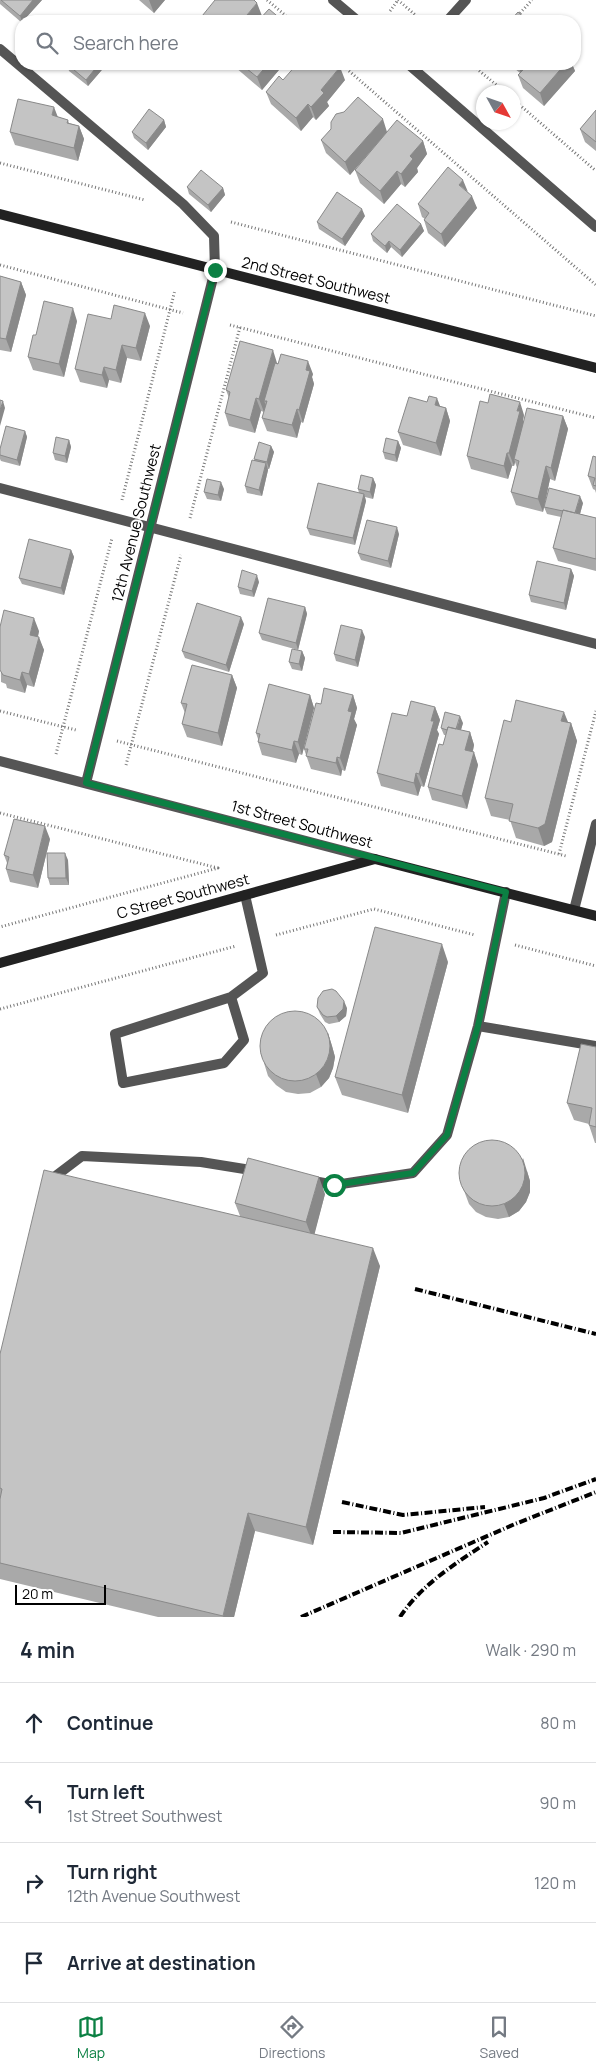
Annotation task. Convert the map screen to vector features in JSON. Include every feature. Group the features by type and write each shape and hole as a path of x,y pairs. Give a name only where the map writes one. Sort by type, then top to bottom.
{"main road":[{"name":"2nd Street Southwest","path":"0,214 596,368"},
{"name":"1st Street Southwest","path":"374,859 596,916"},
{"name":"C Street Southwest","path":"0,962 374,859"}],"street":[{"path":"333,0 351,15"},
{"path":"452,15 466,0"},
{"name":"12th Avenue Southwest","path":"0,49 15,62"},
{"name":"12th Avenue Southwest","path":"25,70 183,204 214,236 215,270 86,783"},
{"path":"416,70 596,227"},
{"path":"0,488 596,644"},
{"name":"1st Street Southwest","path":"0,761 374,859"},
{"path":"574,910 596,824"},
{"path":"296,1178 334,1185 413,1173 447,1135 478,1026 506,892"},
{"path":"231,997 244,1040 224,1063 123,1083 115,1034 231,997 263,973 245,895"},
{"path":"478,1026 596,1046"},
{"path":"43,1194 46,1184 82,1156 201,1162 268,1173"}],"path":[{"path":"267,0 285,15"},
{"path":"390,11 398,0 415,15"},
{"path":"518,15 532,0"},
{"path":"348,70 596,285"},
{"path":"480,70 496,85"},
{"path":"521,106 596,171"},
{"path":"0,163 152,202"},
{"path":"229,222 596,316"},
{"path":"0,266 184,313"},
{"path":"230,325 596,418"},
{"path":"0,711 76,730"},
{"path":"558,854 596,711"},
{"path":"116,740 567,856"},
{"path":"0,813 218,868 0,927"},
{"path":"0,1009 374,909 596,966"}],"building":[{"path":"1,0 33,0 19,15"},
{"path":"215,0 254,0 257,3 247,15 203,15"},
{"path":"269,9 276,15 264,15"},
{"path":"74,70 94,70 86,80"},
{"path":"248,70 263,70 257,77"},
{"path":"292,70 338,70 321,90 324,93 311,107 308,104 296,118 266,92 279,76 283,80"},
{"path":"523,70 560,70 540,93 518,75"},
{"path":"358,97 383,119 345,162 321,140 331,129 331,122 336,114 344,112"},
{"path":"18,99 54,107 52,115 68,120 67,123 79,126 74,148 10,132"},
{"path":"149,109 164,120 146,143 132,132"},
{"path":"596,110 596,142 580,129"},
{"path":"397,120 423,141 410,156 413,159 401,174 397,171 380,191 355,170"},
{"path":"448,167 463,180 459,185 472,196 441,234 424,220 429,213 418,204"},
{"path":"201,170 223,188 208,205 187,187"},
{"path":"337,192 362,209 342,239 317,222"},
{"path":"397,204 421,224 400,250 389,241 385,246 371,234"},
{"path":"0,276 21,282 6,339 0,338"},
{"path":"44,301 73,308 59,364 28,357 33,335 36,335"},
{"path":"114,305 145,313 136,348 122,345 116,370 104,367 102,375 75,369 88,314 111,319"},
{"path":"240,341 273,350 259,399 256,398 250,420 225,413 230,392 226,390"},
{"path":"281,354 308,361 306,370 310,371 299,410 297,409 292,425 262,418 267,401 264,401 275,363 278,364"},
{"path":"490,394 520,402 517,411 520,411 504,466 467,456 480,401 488,403"},
{"path":"429,396 437,398 435,405 446,408 436,443 398,432 409,397 427,402"},
{"path":"527,408 563,416 551,468 546,466 538,499 511,492 519,461 514,459"},
{"path":"6,426 25,431 17,460 0,455"},
{"path":"56,437 69,440 65,456 53,453"},
{"path":"386,438 398,441 395,455 383,452"},
{"path":"259,442 271,446 267,462 254,459"},
{"path":"593,456 596,457 596,486 593,485 595,478 588,476"},
{"path":"252,460 266,463 259,490 245,486"},
{"path":"361,475 373,478 370,492 358,489"},
{"path":"207,479 221,482 218,495 204,492"},
{"path":"318,483 364,494 353,538 307,528"},
{"path":"549,488 580,496 575,513 544,507"},
{"path":"563,510 596,518 596,559 553,548"},
{"path":"367,520 397,527 388,561 358,553"},
{"path":"29,539 71,550 61,588 19,578"},
{"path":"537,561 571,569 564,603 529,595"},
{"path":"242,570 257,575 252,591 238,587"},
{"path":"268,598 305,607 296,643 259,633"},
{"path":"197,603 241,617 226,665 182,651"},
{"path":"4,610 34,618 30,635 39,637 29,674 22,672 20,680 3,675 0,670 0,627"},
{"path":"341,625 362,630 355,660 334,654"},
{"path":"292,649 302,651 299,664 289,662"},
{"path":"192,665 232,675 218,733 182,724 187,704 181,703"},
{"path":"269,684 310,695 298,742 294,741 292,750 258,742 260,734 256,733"},
{"path":"324,688 353,695 348,711 352,712 340,758 337,757 336,763 306,756 308,749 304,749 316,703 321,704"},
{"path":"516,700 564,712 561,721 571,723 545,824 538,828 509,821 513,804 485,798 504,720 511,722"},
{"path":"411,701 435,707 431,721 434,721 419,774 416,773 414,783 377,773 392,713 407,716"},
{"path":"445,712 460,716 456,729 448,727 447,730 441,728"},
{"path":"448,727 470,732 465,750 474,752 462,796 428,787 439,744 443,745"},
{"path":"14,819 45,826 33,875 6,869 9,857 4,855"},
{"path":"47,853 65,853 66,878 48,878"},
{"path":"375,927 442,944 402,1095 335,1077"},
{"path":"332,989 344,1001 343,1009 336,1016 327,1017 317,1007 318,998 323,991"},
{"path":"295,1011 308,1014 320,1021 327,1033 330,1046 327,1059 320,1071 308,1078 295,1081 282,1078 270,1071 263,1059 260,1046 263,1033 270,1021 282,1014"},
{"path":"581,1044 596,1047 596,1127 589,1125 592,1108 567,1103"},
{"path":"486,1140 498,1140 510,1145 520,1155 525,1167 523,1186 510,1201 498,1206 486,1206 474,1201 464,1191 459,1179 459,1167 464,1155 474,1145"},
{"path":"248,1158 319,1177 306,1222 235,1203"},
{"path":"44,1170 373,1248 306,1527 248,1513 223,1616 0,1563 0,1499 2,1489 0,1488 0,1354"}],"railway":[{"path":"415,1289 596,1334"},
{"path":"333,1532 401,1533 544,1498 596,1479"},
{"path":"301,1617 515,1524 596,1492"},
{"path":"342,1502 403,1515 485,1507"},
{"path":"400,1617 408,1605 429,1585 488,1542"}],"route":[{"path":"215,270 86,783 506,892 478,1026 447,1135 413,1173 334,1185"}]}
